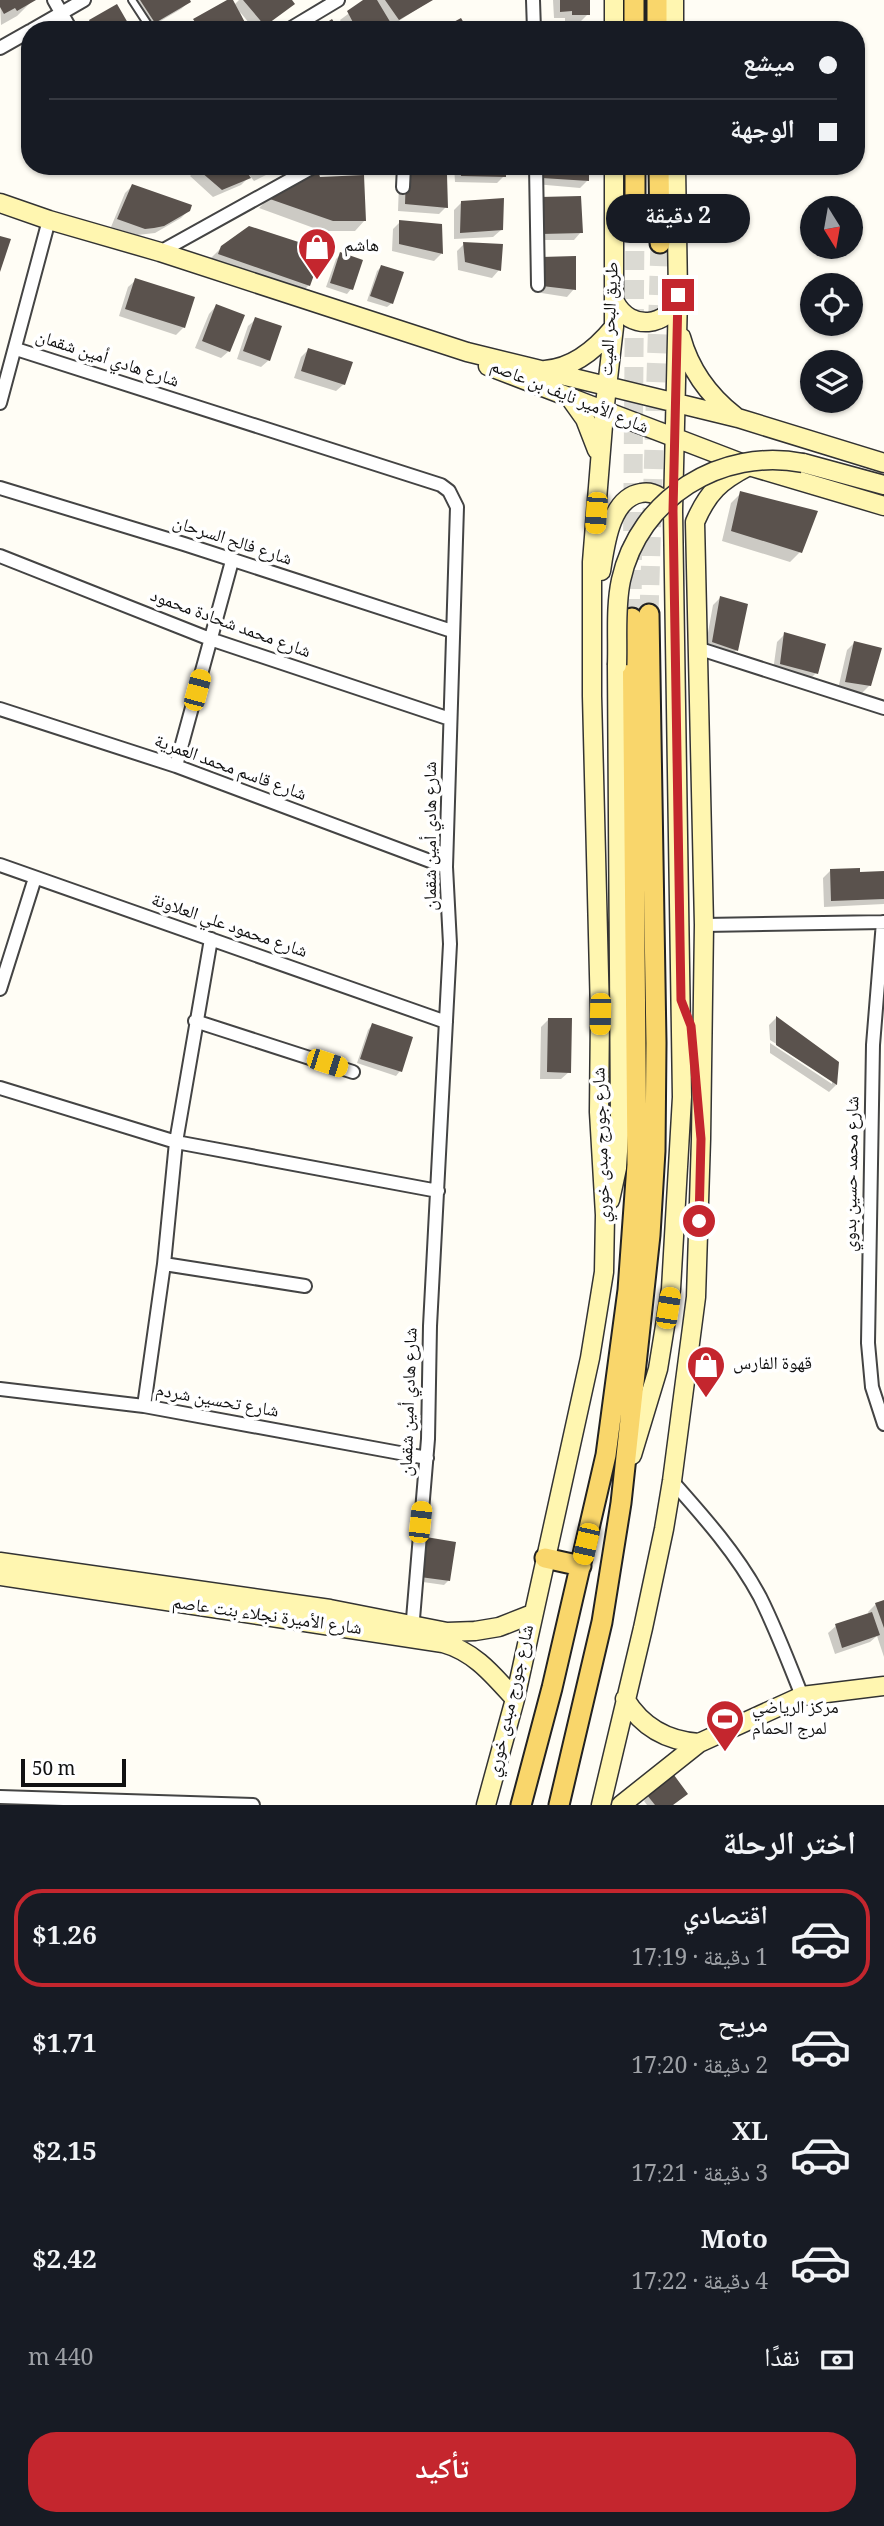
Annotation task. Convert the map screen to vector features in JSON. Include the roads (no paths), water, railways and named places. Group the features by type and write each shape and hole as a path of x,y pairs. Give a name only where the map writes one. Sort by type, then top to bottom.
{"main road":[{"path":"634,0 634,21"},
{"path":"657,0 657,21"},
{"path":"635,175 635,226"},
{"path":"659,175 660,243"},
{"path":"521,1805 607,1455 620,1360 637,1165 641,616 655,927 655,1151 645,1290 625,1479 602,1622 559,1805"},
{"path":"545,1558 581,1566"}],"street":[{"path":"54,0 66,21"},
{"path":"47,21 83,0"},
{"path":"303,21 338,0"},
{"path":"533,0 534,21"},
{"path":"614,0 614,21"},
{"path":"674,0 674,21"},
{"path":"0,48 21,36"},
{"path":"160,251 299,175"},
{"path":"403,187 404,175"},
{"path":"536,175 538,285"},
{"name":"طريق البحر الميت","path":"608,388 615,302 614,175"},
{"path":"625,1479 657,1369 671,1289 682,1097 673,511 678,320 676,175"},
{"path":"0,203 49,220 160,251 467,352"},
{"path":"0,403 49,220"},
{"path":"615,302 618,309 630,319 652,322 671,311 678,295"},
{"path":"678,320 681,340 697,376 722,406 738,418"},
{"path":"539,370 554,369 581,358 614,327"},
{"name":"شارع هادي أمين شقمان","path":"16,349 441,485 454,499 458,516 446,867 450,944 430,1326 427,1458 412,1631"},
{"name":"شارع الأمير نايف بن عاصم","path":"467,352 738,418 884,463"},
{"name":"شارع الأمير نايف بن عاصم","path":"467,352 496,370 749,467 884,506"},
{"name":"شارع جورج مبدى خوري","path":"486,1805 515,1699 602,1298 606,1215 599,1112 600,1014 592,696 592,562 608,388"},
{"path":"570,398 591,431 600,464"},
{"path":"606,1215 617,1168 620,1119 617,665 621,581 632,547 641,529 679,489 719,469 750,460 803,463 884,485"},
{"path":"601,1805 651,1593 673,1481 696,1297 704,925 695,522 716,487 728,477 749,467"},
{"name":"شارع فالح السرحان","path":"0,488 184,544 452,631"},
{"path":"592,696 602,567 614,518 626,500 645,492 663,499 673,511"},
{"name":"شارع محمد شحادة محمود","path":"0,556 210,639 450,719"},
{"path":"176,766 232,561"},
{"path":"698,648 884,708"},
{"name":"شارع قاسم محمد العمرية","path":"0,709 176,766 446,867"},
{"name":"شارع محمود علي العلاونة","path":"0,865 446,1022"},
{"path":"0,989 35,878"},
{"path":"704,925 883,922"},
{"name":"شارع محمد حسين بدوي","path":"883,922 873,1045 878,1128 868,1343 872,1387 884,1424"},
{"path":"144,1406 164,1264 176,1142 211,939"},
{"path":"681,1000 691,1026 701,1139"},
{"path":"195,1021 353,1072"},
{"path":"0,1088 176,1142 438,1191"},
{"path":"164,1264 305,1286"},
{"name":"شارع تحسين شردم","path":"0,1389 144,1406 427,1458"},
{"path":"673,1481 715,1531 748,1577 802,1696"},
{"name":"شارع الأميرة نجلاء بنت عاصم","path":"0,1562 330,1609 412,1631 470,1654 489,1670 515,1699"},
{"name":"شارع الأميرة نجلاء بنت عاصم","path":"0,1576 412,1631 460,1632 499,1627 532,1614"},
{"path":"621,1805 699,1742 802,1696 884,1686"},
{"path":"625,1699 637,1716 653,1730 675,1740 699,1742"},
{"path":"0,1797 23,1802 253,1805"}],"lane":[{"path":"132,0 145,21"}],"tunnel":[{"path":"632,618 635,226"},
{"path":"649,614 660,243"}],"place":[{"name":"هاشم","path":"317,281"},
{"name":"قهوة الفارس","path":"706,1399"},
{"name":"مركز الرياضي لمرج الحمام","path":"725,1753"}]}
